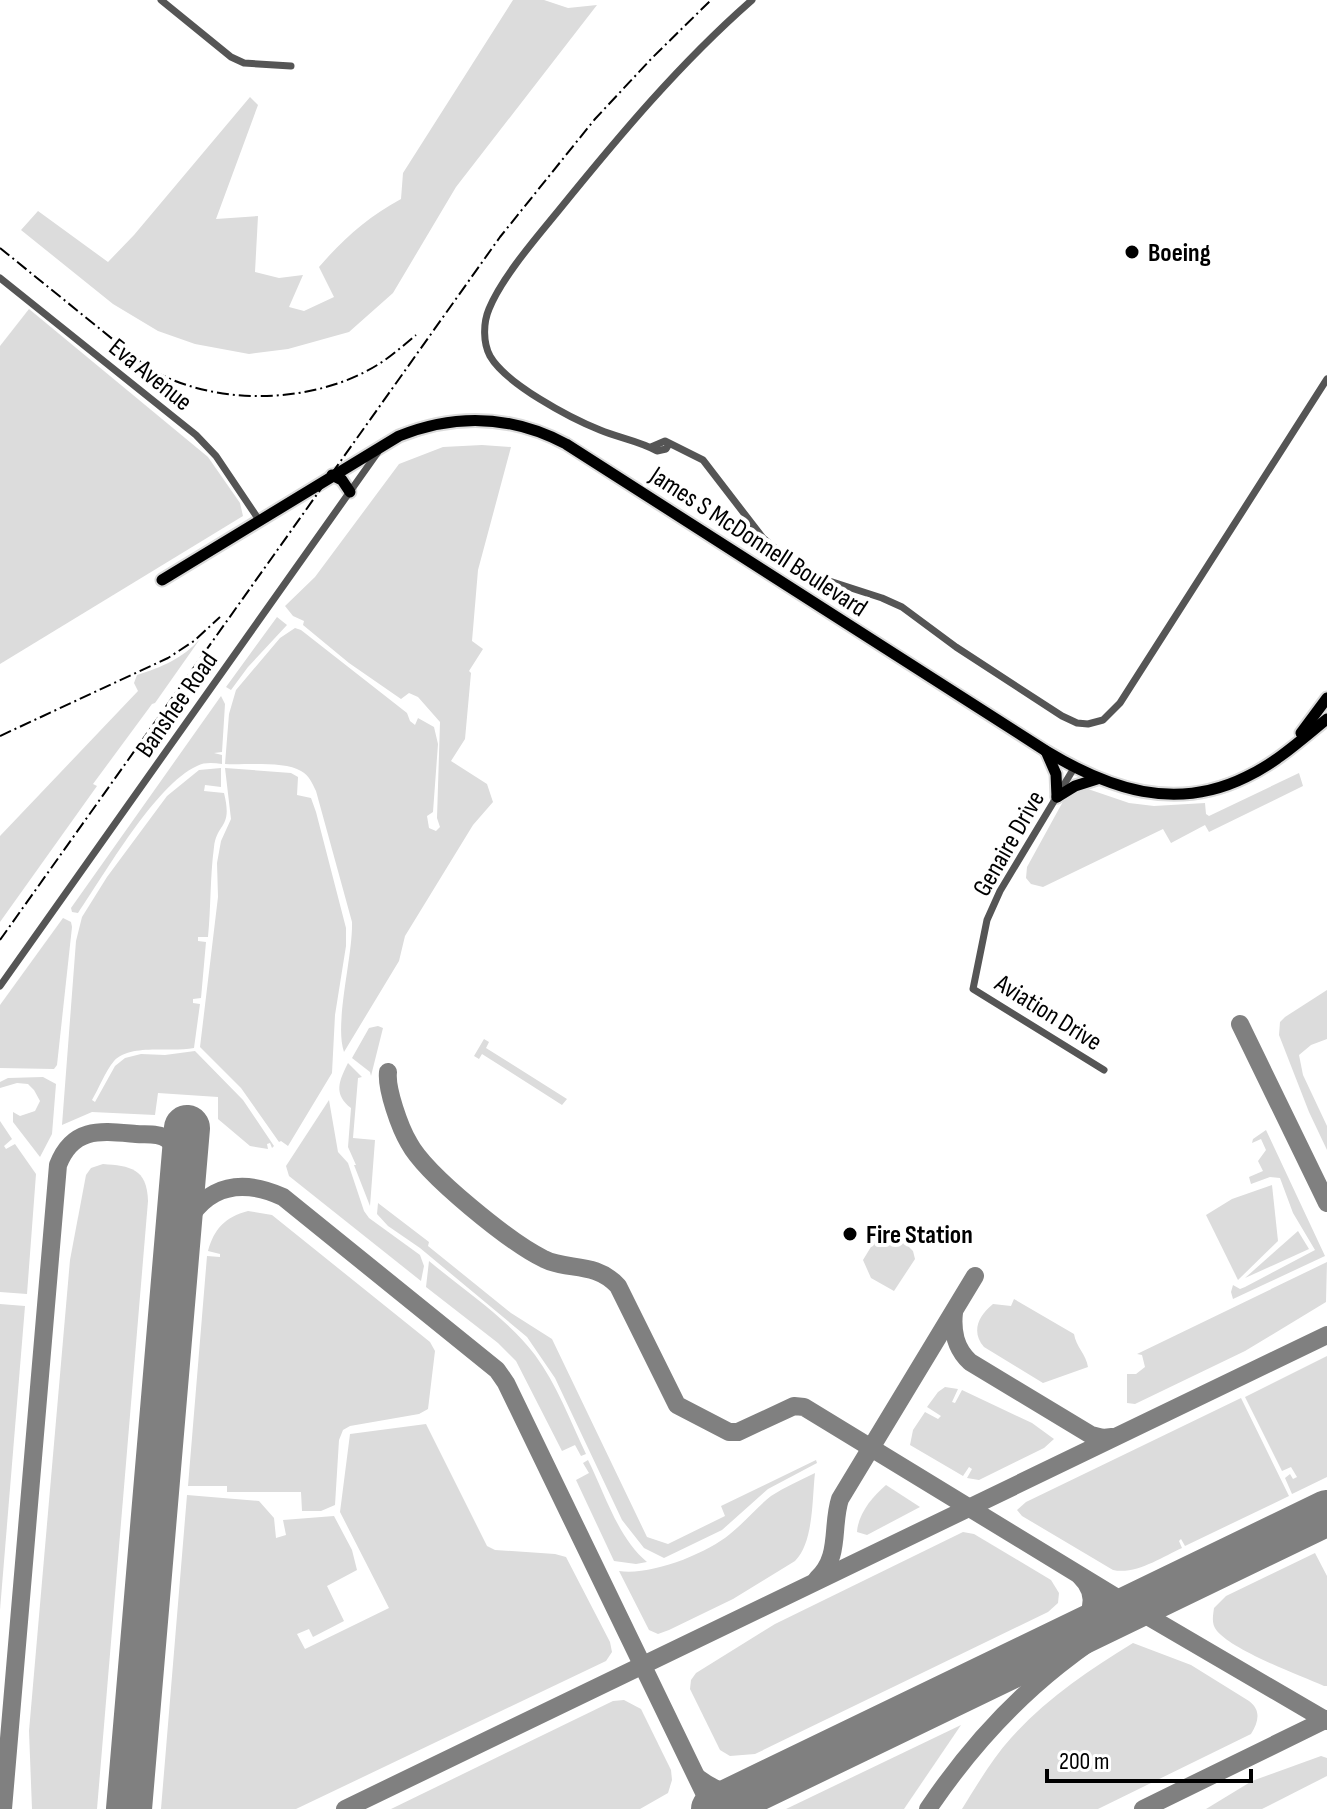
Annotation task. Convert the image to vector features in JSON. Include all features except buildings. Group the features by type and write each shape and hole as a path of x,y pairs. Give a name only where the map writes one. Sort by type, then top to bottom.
{"main road":[{"name":"James S McDonnell Boulevard","path":"162,580 383,445 420,428 456,420 500,421 554,438 1046,751 1097,779 1140,792 1188,793 1214,788 1244,778 1284,753 1327,719"},
{"path":"332,475 342,480 350,492"},
{"path":"1284,753 1327,698"},
{"path":"1046,751 1056,774 1057,797 1075,786 1097,779"}],"street":[{"path":"161,0 231,57 244,63 291,66"},
{"path":"752,0 715,33 630,122 535,240 495,297 485,324 488,353 498,368 560,412 657,451 666,449 669,444 703,460 763,538 796,566 817,577 902,607 956,647 1062,716 1088,724 1103,720 1120,703 1327,379"},
{"name":"Eva Avenue","path":"0,278 196,435 216,456 259,520"},
{"name":"Banshee Road","path":"0,986 383,445"},
{"name":"Genaire Drive","path":"973,989 987,920 1000,891 1074,768"},
{"name":"Aviation Drive","path":"973,989 1104,1070"}],"shaded area":[{"path":"513,0 544,0 568,8 597,5 456,187 393,293 349,332 288,349 249,354 195,344 158,331 113,304 21,230 38,211 108,262 250,97 258,105 216,219 258,216 255,272 279,278 303,275 289,307 304,311 334,297 319,267 357,229 401,199 403,173"},
{"path":"29,309 208,457 240,503 243,516 0,664 0,346"},
{"path":"443,447 511,447 478,570 472,641 483,649 469,671 465,739 451,761 487,784 493,802 473,825 405,936 399,961 344,1052 342,1007 352,922 316,791 306,775 294,768 225,764 229,714 236,690 280,638 295,628 301,630 407,713 415,725 418,718 434,727 438,744 433,812 427,816 429,828 436,831 440,827 437,818 440,722 418,697 409,693 401,699 349,663 285,606 315,577 399,464"},
{"path":"277,617 287,625 231,690 226,687"},
{"path":"200,639 93,784 97,786 0,922 0,836 138,691 134,683 137,675 171,662"},
{"path":"221,696 225,704 222,752 214,753 222,755 222,764 197,766 164,792 132,832 78,913 72,912 71,908"},
{"path":"221,768 221,787 205,785 204,791 224,793 227,813 214,847 208,937 198,937 198,941 206,942 201,998 193,999 193,1003 200,1004 194,1048 141,1050 121,1055 111,1065 92,1100 95,1102 115,1066 125,1058 195,1051 243,1100 274,1146 272,1148 270,1143 267,1144 268,1149 250,1146 218,1119 218,1097 158,1093 155,1115 92,1112 62,1125 76,941 82,917 107,877 167,796 199,770"},
{"path":"225,768 291,773 298,777 297,795 311,798 316,812 346,928 335,1015 332,1073 288,1146 279,1142 241,1088 200,1047 218,897 217,863 221,841 231,819"},
{"path":"1299,773 1303,786 1209,832 1205,825 1171,843 1163,829 1043,887 1031,884 1026,878 1027,867 1066,796 1085,788 1129,803 1154,806 1205,803 1209,816"},
{"path":"63,918 71,922 72,927 57,1065 54,1069 0,1068 0,1005"},
{"path":"1327,990 1327,1039 1311,1045 1299,1055 1303,1075 1327,1126 1327,1150 1279,1035 1280,1022 1285,1017"},
{"path":"369,1028 383,1028 371,1076 352,1058"},
{"path":"484,1039 489,1042 486,1048 567,1099 562,1105 482,1054 479,1059 474,1056"},
{"path":"348,1063 362,1077 358,1078 353,1138 375,1140 370,1206 348,1147 351,1108 342,1098 339,1087"},
{"path":"43,1077 56,1084 52,1134 40,1157 13,1122 13,1112 20,1116 35,1111 40,1101 28,1084 17,1083 0,1088 0,1082 8,1078"},
{"path":"329,1100 338,1152 348,1163 364,1211 369,1218 420,1255 424,1266 421,1281 289,1176 286,1166"},
{"path":"0,1121 12,1139 4,1146 6,1149 15,1144 36,1174 27,1294 0,1292"},
{"path":"1266,1130 1325,1256 1233,1299 1233,1285 1240,1289 1245,1287 1315,1250 1293,1213 1280,1178 1270,1177 1251,1184 1249,1177 1263,1171 1258,1161 1266,1150 1261,1139 1252,1143 1253,1139"},
{"path":"103,1164 129,1168 140,1175 148,1201 97,1809 32,1809 29,1731 70,1260 86,1175 91,1168"},
{"path":"1272,1185 1278,1241 1238,1280 1206,1215 1232,1199"},
{"path":"378,1203 429,1242 428,1246 511,1313 552,1339 647,1537 668,1544 725,1516 721,1506 816,1460 817,1463 768,1489 722,1530 664,1558 644,1548 622,1520 555,1378 527,1337 420,1248 388,1226 377,1214"},
{"path":"248,1211 272,1215 430,1342 435,1351 428,1409 419,1414 350,1426 343,1430 339,1440 335,1505 321,1511 302,1511 301,1492 227,1492 227,1486 188,1486 207,1256 220,1257 220,1254 208,1251 222,1225"},
{"path":"898,1231 904,1236 902,1240 913,1251 915,1259 894,1291 871,1278 863,1260 880,1232"},
{"path":"1298,1231 1309,1249 1245,1278"},
{"path":"429,1261 499,1317 535,1355 557,1391 586,1454 581,1456 575,1445 562,1451 516,1361 498,1343 426,1287"},
{"path":"1327,1262 1326,1302 1245,1351 1135,1404 1127,1403 1127,1374 1136,1374 1145,1367 1142,1355 1137,1354"},
{"path":"1014,1299 1074,1334 1088,1367 1043,1383 984,1347 977,1330 983,1314 993,1304 1011,1306"},
{"path":"0,1304 25,1306 0,1610"},
{"path":"1327,1356 1327,1477 1292,1494 1285,1478 1290,1474 1293,1479 1297,1477 1291,1467 1282,1471 1245,1397"},
{"path":"945,1387 958,1389 952,1402 955,1403 962,1390 1032,1423 1054,1439 1044,1448 979,1480 967,1478 972,1469 969,1467 963,1476 910,1445 913,1430 925,1412 938,1419 941,1416 927,1407"},
{"path":"1241,1398 1289,1496 1185,1546 1181,1539 1182,1548 1149,1564 1122,1571 1113,1570 1022,1516 1017,1510 1026,1502"},
{"path":"426,1424 487,1546 495,1550 566,1557 610,1642 612,1652 606,1661 296,1809 161,1809 187,1495 259,1501 274,1518 276,1538 286,1535 283,1520 334,1516 352,1550 357,1570 327,1586 344,1621 313,1637 309,1629 297,1634 305,1649 389,1608 340,1512 350,1434"},
{"path":"588,1460 620,1528 647,1562 614,1561 576,1480 589,1473 583,1463"},
{"path":"815,1473 809,1531 795,1561 733,1599 669,1630 658,1634 649,1630 619,1571 661,1567 707,1549 730,1534 771,1496"},
{"path":"886,1485 920,1507 867,1535 857,1532 867,1506"},
{"path":"963,1532 974,1534 1051,1580 1059,1593 1058,1603 1048,1612 755,1754 730,1756 720,1750 690,1689 696,1673 775,1624"},
{"path":"1315,1553 1327,1576 1327,1686 1237,1646 1217,1631 1213,1620 1214,1608 1226,1596"},
{"path":"1133,1643 1191,1665 1249,1701 1256,1708 1258,1716 1251,1734 1098,1809 962,1809 997,1755 1024,1724 1069,1686"},
{"path":"624,1700 641,1709 671,1770 668,1793 640,1809 391,1809 613,1701"},
{"path":"961,1725 904,1809 786,1809"},
{"path":"1321,1756 1327,1758 1327,1776 1262,1809 1206,1809 1252,1781"}],"taxiway":[{"path":"1240,1024 1327,1203"},
{"path":"388,1072 391,1098 405,1136 418,1157 450,1190 529,1251 553,1263 600,1273 618,1286 677,1405 729,1432 738,1432 794,1406 804,1407 1132,1607 1327,1721"},
{"path":"3,1809 58,1165 72,1143 80,1137 100,1132 164,1137 175,1147 183,1165"},
{"path":"175,1250 191,1215 202,1202 215,1194 229,1188 245,1187 283,1197 497,1370 712,1809"},
{"path":"817,1579 825,1570 832,1551 840,1499 975,1276"},
{"path":"954,1312 956,1339 970,1362 1091,1435 1112,1437"},
{"path":"345,1809 1327,1335"},
{"path":"928,1809 991,1728 1059,1665 1135,1612 1224,1562"},
{"path":"1070,1637 1083,1624 1091,1608 1090,1592 1080,1576"},
{"path":"1143,1809 1327,1719"},
{"path":"698,1778 721,1791 747,1793"}],"runway":[{"path":"129,1809 187,1128"},
{"path":"714,1809 1327,1513"}],"railway":[{"path":"0,940 500,237 595,119 711,0"},
{"path":"0,248 147,367 203,390 265,396 327,387 382,362 416,335"},
{"path":"0,736 168,658 194,641 220,617"}],"place":[{"name":"Boeing","path":"1132,252"},
{"name":"Fire Station","path":"850,1234"}]}
